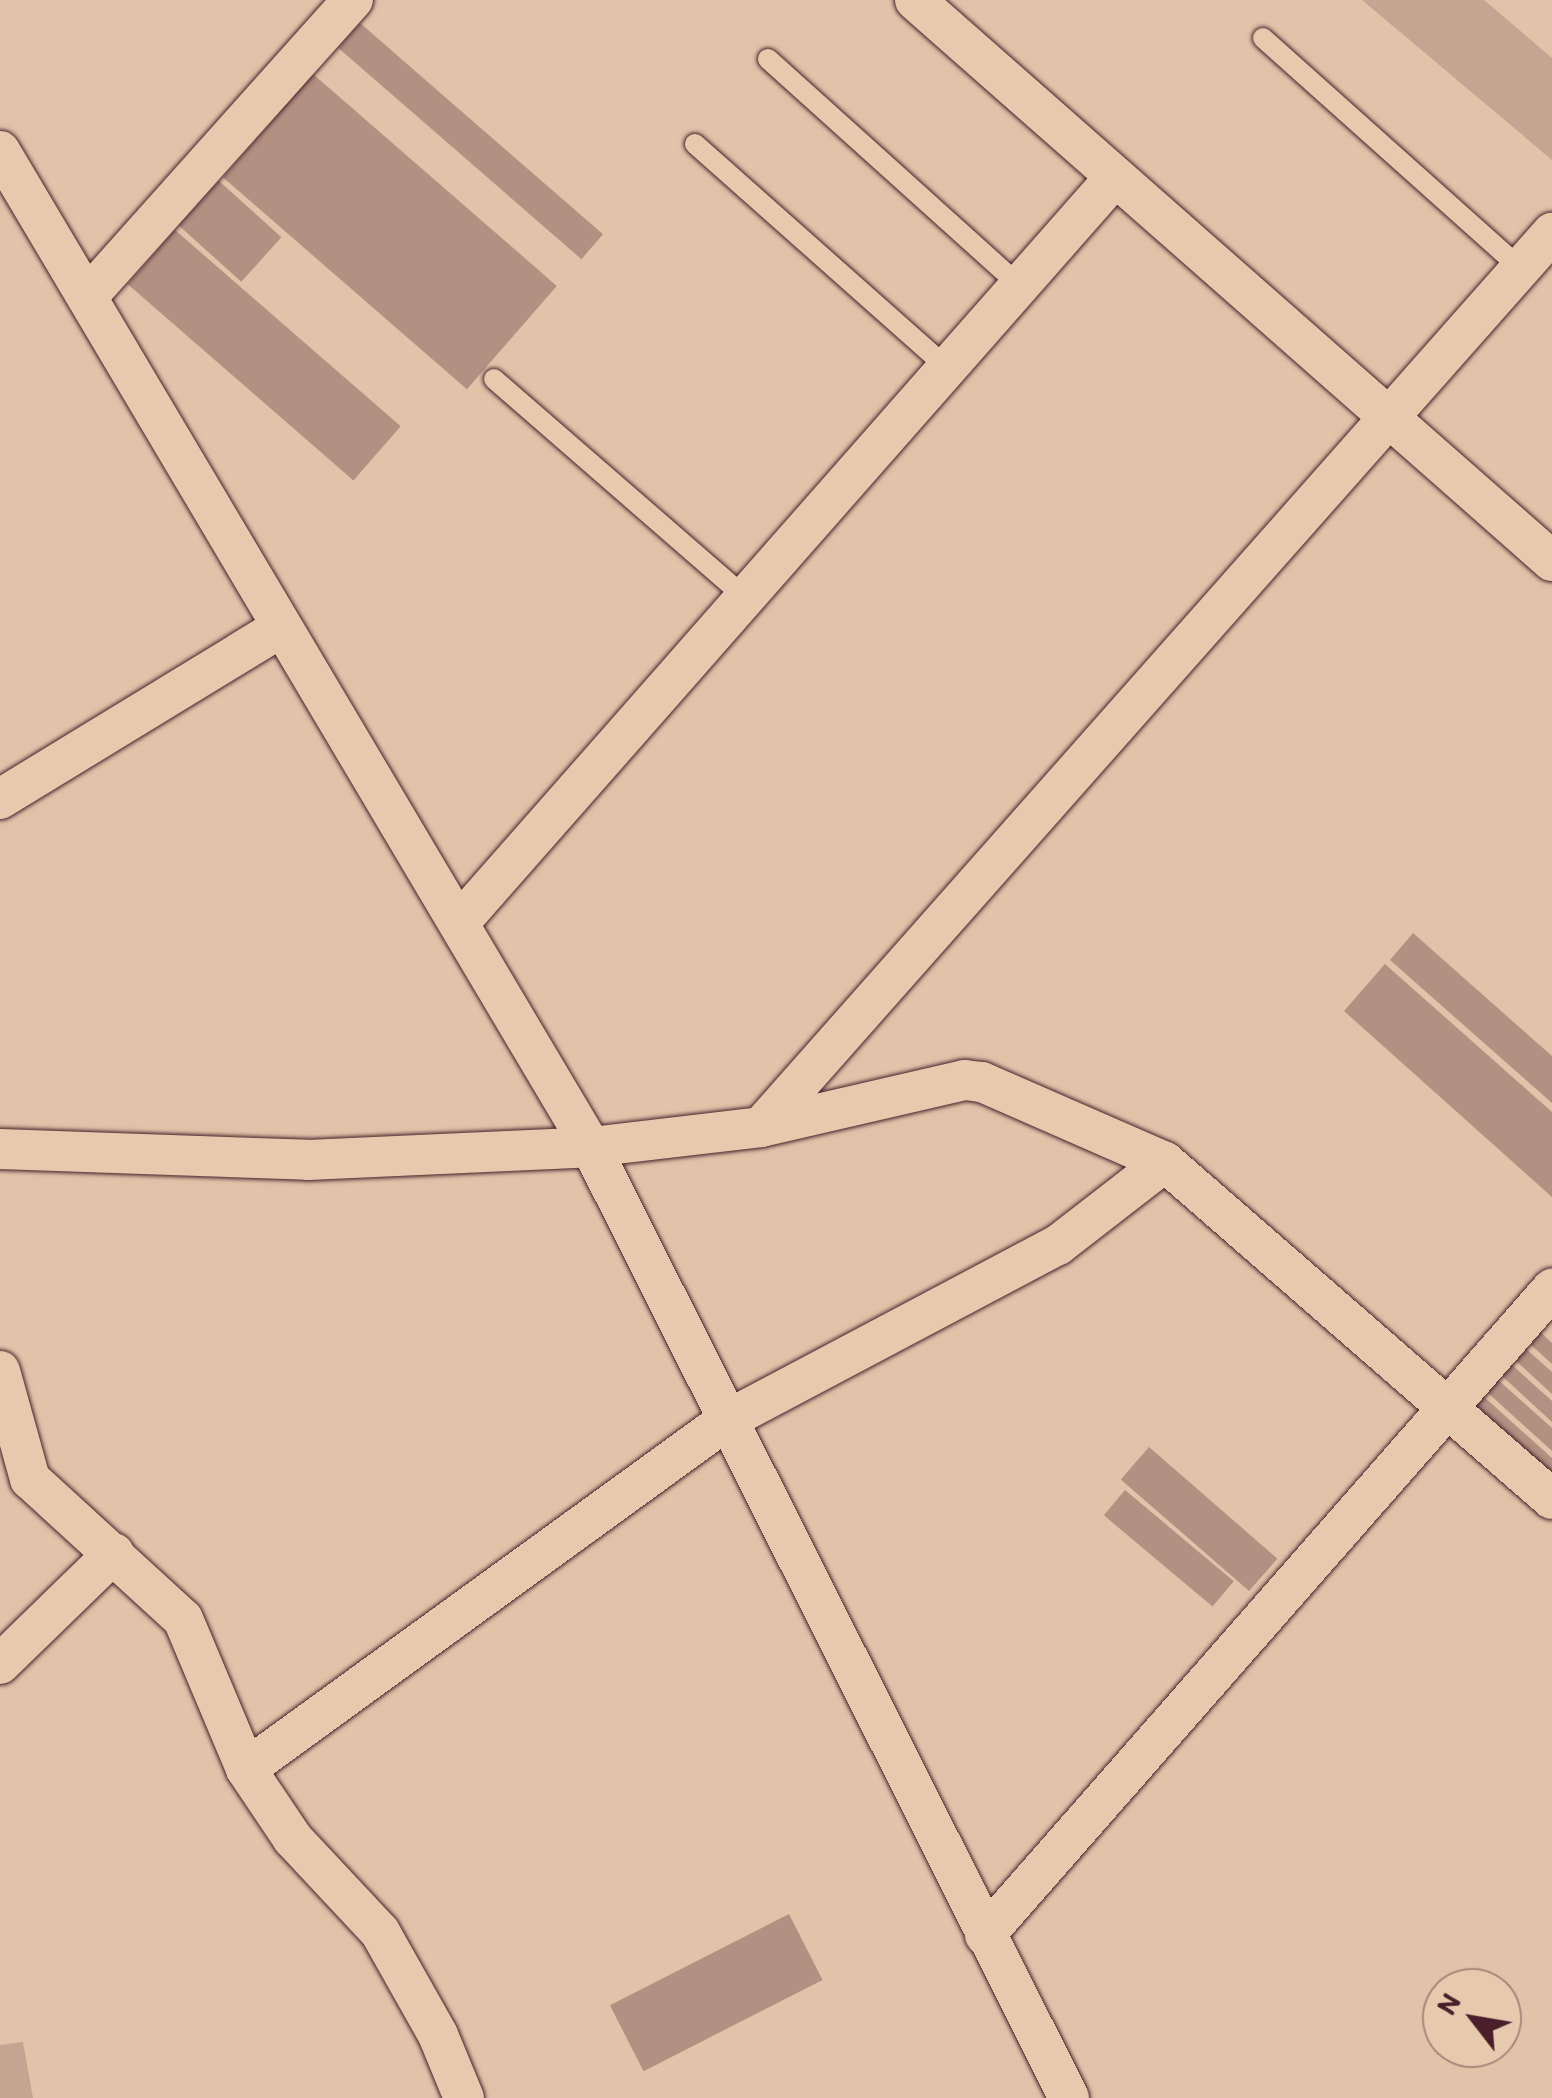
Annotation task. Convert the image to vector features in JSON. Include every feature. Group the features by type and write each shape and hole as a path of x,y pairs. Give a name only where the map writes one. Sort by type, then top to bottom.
{"street":[{"path":"86,296 353,0"},
{"path":"915,0 1552,560"},
{"path":"0,152 591,1147 1069,2098"},
{"path":"459,922 741,594 1114,177"},
{"path":"761,1127 1552,232"},
{"path":"0,799 280,629"},
{"path":"0,1149 308,1160 591,1147 761,1127 965,1080 1165,1162 1552,1499"},
{"path":"246,1769 728,1420 1058,1245 1165,1162"},
{"path":"985,1935 1552,1289"},
{"path":"0,1371 30,1479 183,1619 246,1769 293,1838 380,1932 438,2035 464,2098"},
{"path":"0,1664 114,1553"}],"lane":[{"path":"1262,38 1520,268"},
{"path":"768,59 1018,284"},
{"path":"694,144 944,366"},
{"path":"494,379 741,594"}],"shaded area":[{"path":"1362,0 1484,0 1552,58 1552,160"},
{"path":"23,2042 33,2098 0,2098 0,2045"}],"building":[{"path":"360,23 603,234 581,259 338,48"},
{"path":"313,74 557,286 467,389 223,177"},
{"path":"219,181 281,237 241,282 179,226"},
{"path":"175,230 401,426 353,481 128,284"},
{"path":"1413,933 1552,1056 1552,1103 1390,960"},
{"path":"1385,964 1552,1112 1552,1197 1344,1011"},
{"path":"1539,1331 1552,1343 1552,1364 1529,1343"},
{"path":"1525,1348 1552,1372 1552,1394 1515,1360"},
{"path":"1511,1364 1552,1401 1552,1422 1501,1375"},
{"path":"1497,1379 1552,1428 1552,1451 1487,1392"},
{"path":"1483,1396 1552,1458 1552,1479 1473,1407"},
{"path":"1149,1447 1277,1559 1249,1591 1121,1479"},
{"path":"1125,1490 1234,1581 1213,1607 1104,1515"},
{"path":"789,1914 823,1980 644,2071 610,2005"}]}
